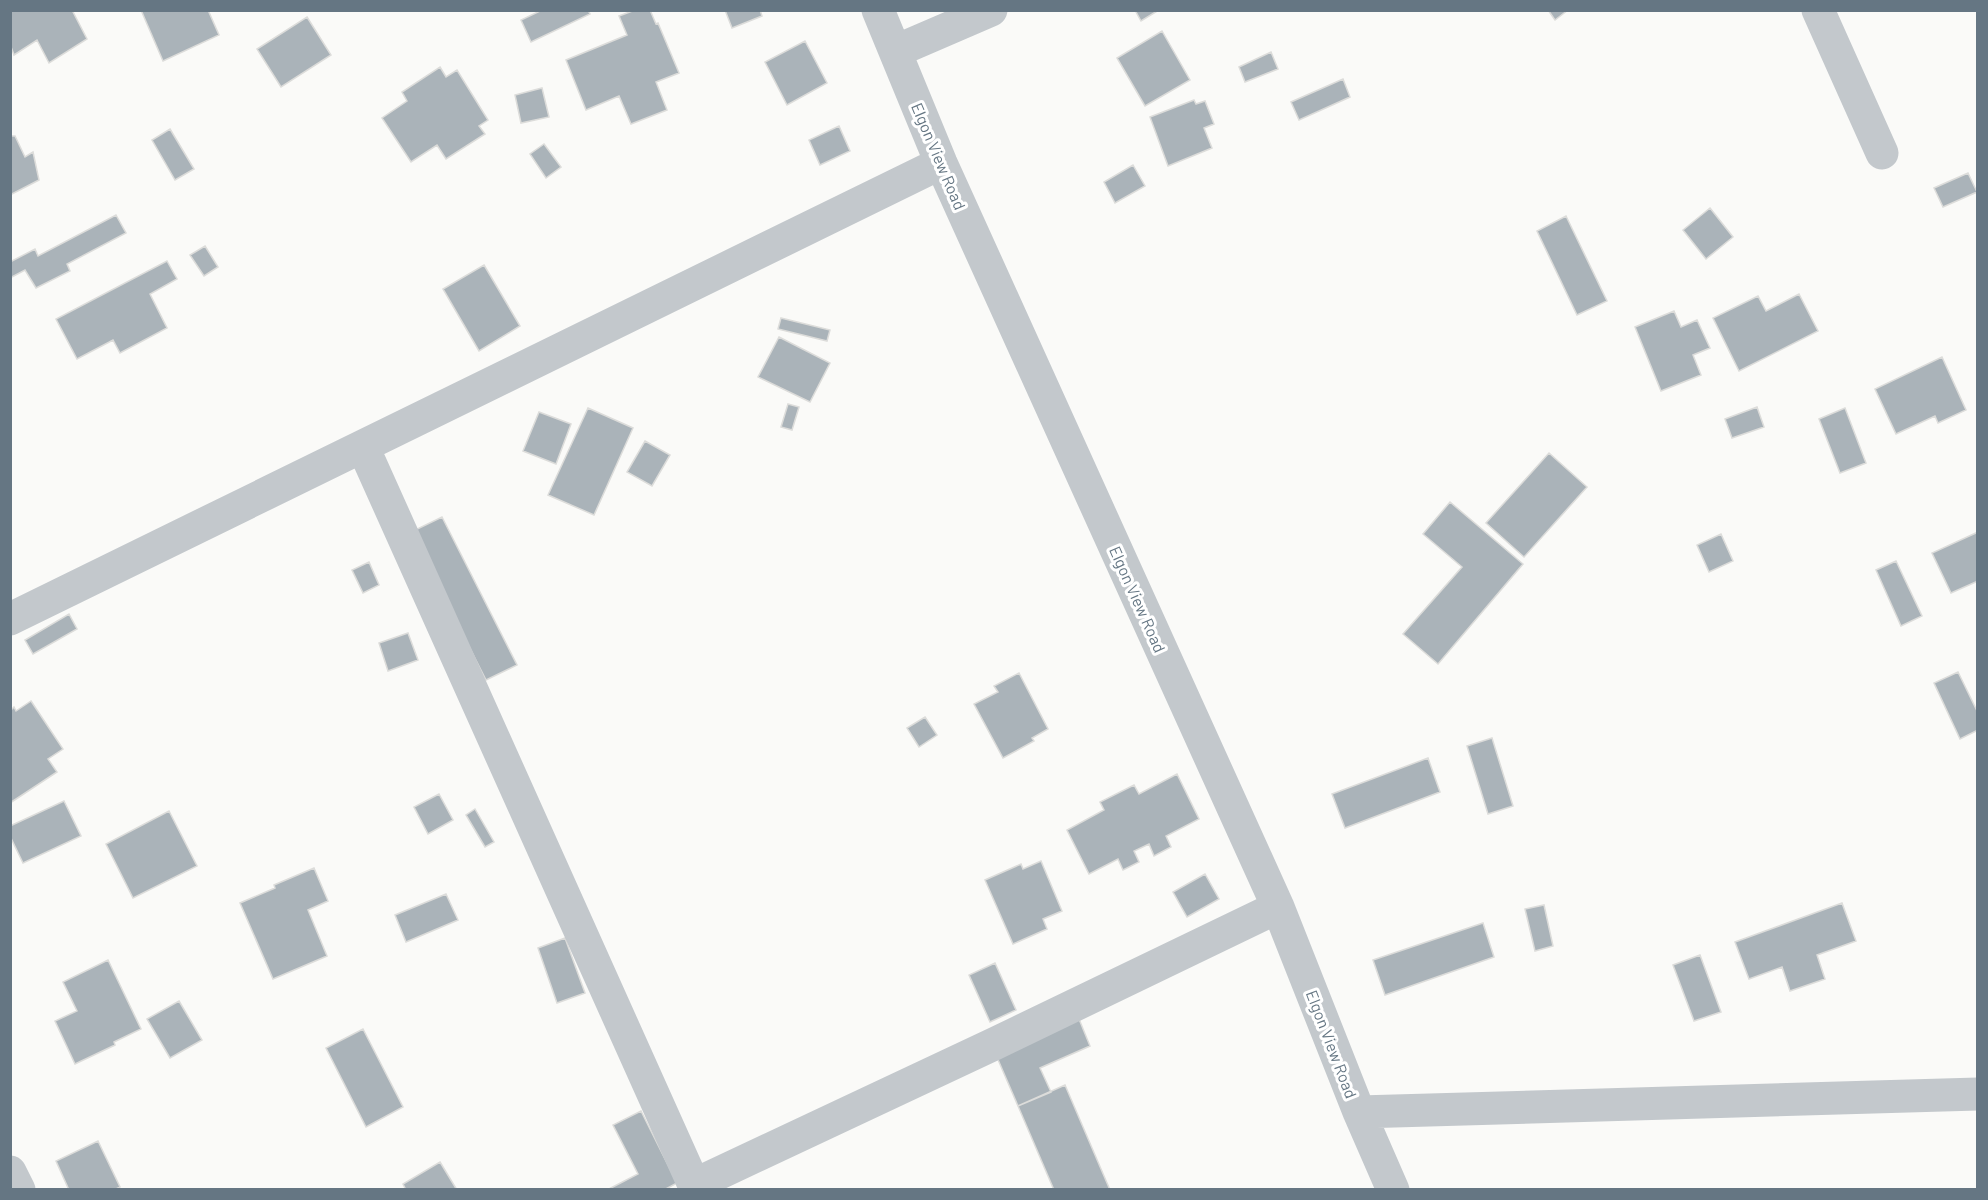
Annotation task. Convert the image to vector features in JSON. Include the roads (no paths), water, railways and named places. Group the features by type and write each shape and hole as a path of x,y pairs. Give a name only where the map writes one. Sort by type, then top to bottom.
{"street":[{"name":"Elgon View Road","path":"878,10 941,163 1278,907 1359,1112 1393,1190"},
{"path":"896,51 991,10"},
{"path":"1818,10 1882,153"},
{"path":"10,619 941,163"},
{"path":"363,447 695,1187 1278,907"},
{"path":"1359,1112 1977,1094"},
{"path":"10,1172 19,1190"}]}
